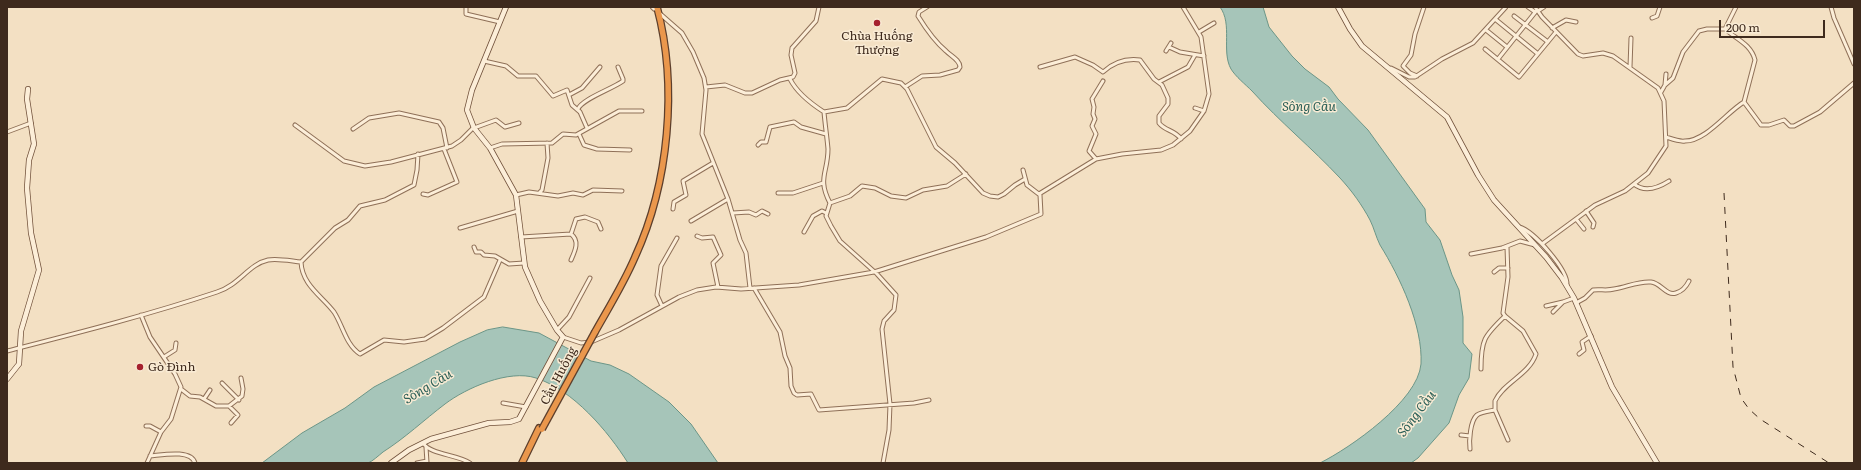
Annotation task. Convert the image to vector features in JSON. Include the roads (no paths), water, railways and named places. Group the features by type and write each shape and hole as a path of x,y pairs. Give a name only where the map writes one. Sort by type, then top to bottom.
{"highway":[{"name":"Cầu Huống","path":"541,429 635,257 654,205 664,153 670,102 663,48 655,8"},
{"path":"522,463 541,429"},
{"path":"526,463 541,429"}],"street":[{"path":"466,7 466,14 500,22"},
{"path":"506,7 467,107 468,116 474,127 490,148 516,195 524,263 534,289 562,338 581,343 591,342 619,330 689,292 718,287 752,288 814,284 874,272 986,237 1040,214 1039,194"},
{"path":"706,87 725,85 745,93 752,93 780,80 790,79 793,77 795,73 791,55 792,48 816,21 819,7"},
{"path":"905,87 922,76 940,75 958,70 960,67 958,61 927,31 918,16 919,12 927,7"},
{"path":"1039,194 1096,159 1122,154 1161,150 1173,145 1190,131 1204,111 1209,94 1200,32 1183,7"},
{"path":"1338,7 1350,29 1362,46 1447,117 1486,189 1494,200 1536,246 1567,285 1575,300 1612,388 1657,463"},
{"path":"1417,76 1410,73 1403,66 1411,55 1416,31 1424,7"},
{"path":"1386,66 1409,77 1417,76 1442,59 1474,43 1506,7"},
{"path":"1528,7 1536,10 1578,54 1583,56 1608,54 1630,67 1661,92 1664,101 1666,137 1664,151 1648,173 1621,194 1600,202 1586,211 1542,244"},
{"path":"1498,59 1536,10 1544,7"},
{"path":"1652,18 1657,16 1660,7"},
{"path":"1725,29 1736,7"},
{"path":"1832,7 1835,21 1854,64"},
{"path":"655,8 675,25 687,40 699,64 706,87 702,134 728,199 740,240 746,253 752,288 780,332 785,356 790,368 791,386 794,393 811,394 819,410 890,404 914,404 929,400"},
{"path":"1514,16 1548,42"},
{"path":"1495,19 1538,54"},
{"path":"1552,28 1566,20 1576,22"},
{"path":"1200,32 1214,23"},
{"path":"1661,92 1665,85 1673,78 1683,52 1699,31 1707,29 1725,29 1743,41 1754,54 1755,60 1744,102 1732,110 1717,126 1694,139 1685,142 1666,137"},
{"path":"1486,30 1507,48"},
{"path":"1485,49 1518,77 1556,32"},
{"path":"1630,67 1631,38"},
{"path":"1166,51 1170,45 1196,55 1204,56"},
{"path":"1158,82 1190,65 1196,55"},
{"path":"1040,67 1075,57 1093,65 1102,72 1109,66 1125,59 1139,59 1162,85 1169,101 1159,116 1159,123 1162,126 1176,132 1181,139"},
{"path":"484,61 506,66 518,76 536,76 553,96 566,90 572,105 578,109 587,128"},
{"path":"569,95 582,88 600,67"},
{"path":"578,109 581,103 609,90 623,81 618,67"},
{"path":"1665,85 1666,74"},
{"path":"790,79 800,94 824,112 847,108 882,79 901,83 905,87 936,147 966,174 978,189 985,194 994,197 1004,194 1016,183 1025,179"},
{"path":"1096,159 1089,151 1096,134 1092,126 1095,119 1093,114 1094,107 1092,99 1098,86 1103,81"},
{"path":"1744,102 1761,125 1769,125 1784,120 1790,126 1794,126 1821,111 1854,83"},
{"path":"7,379 19,364 21,331 39,270 31,233 27,188 29,160 34,144 27,99 28,89"},
{"path":"1195,108 1204,111"},
{"path":"490,148 502,144 532,142 547,143 554,141 563,134 573,136 580,134 587,128 619,111 642,111"},
{"path":"824,112 828,151 823,183 824,192 830,203"},
{"path":"353,129 369,118 399,113 439,122 443,128 446,148 457,182 428,195 422,194"},
{"path":"295,125 344,161 363,166 391,162 446,148 461,140 474,127 494,120 498,121 505,127 514,126 519,123"},
{"path":"758,145 761,142 766,142 770,127 792,122 801,127 826,134"},
{"path":"7,132 31,123"},
{"path":"580,134 584,144 597,149 630,150"},
{"path":"540,192 542,190 548,158 547,143"},
{"path":"7,351 142,315 224,290 239,281 251,268 269,260 301,262 335,228 349,218 360,206 385,200 414,185 418,170 418,154"},
{"path":"673,209 674,202 686,195 683,181 713,163"},
{"path":"1023,170 1027,185 1039,194"},
{"path":"883,463 889,430 890,404 882,329 884,321 894,310 896,299 894,292 840,240 830,226 826,213 830,203 850,196 862,186 875,188 891,196 908,198 921,190 947,186 966,174"},
{"path":"1634,184 1641,189 1645,189 1656,187 1669,181"},
{"path":"778,193 793,193 823,183"},
{"path":"516,195 529,192 540,192 558,196 573,192 583,195 593,190 622,191"},
{"path":"691,221 728,199"},
{"path":"733,213 749,212 756,215 762,211 768,214"},
{"path":"804,232 814,216 822,211 826,213"},
{"path":"1586,211 1594,224 1593,227"},
{"path":"460,228 518,212"},
{"path":"570,234 576,219 583,217 598,222 601,229"},
{"path":"1576,219 1584,229"},
{"path":"1519,226 1542,244 1566,276 1567,285"},
{"path":"521,237 570,234 575,237 576,242 571,260"},
{"path":"697,236 702,238 713,237 721,255 713,263 718,287"},
{"path":"662,306 658,295 661,266 677,238"},
{"path":"1471,254 1506,247 1520,241 1536,246"},
{"path":"474,247 476,252 481,252 484,255 494,255 500,260 509,264 524,263"},
{"path":"1506,247 1508,284 1503,310 1505,316 1523,331 1536,354 1530,368 1517,377 1496,399 1495,410 1508,440"},
{"path":"301,262 304,275 309,284 320,299 333,312 351,345 360,354 385,339 404,342 425,338 443,328 484,297 500,260"},
{"path":"1494,272 1499,268 1508,268"},
{"path":"557,330 569,317 590,278"},
{"path":"1546,306 1585,298 1592,290 1614,290 1625,285 1644,282 1657,283 1666,292 1675,294 1684,289 1689,281"},
{"path":"1553,312 1562,302"},
{"path":"142,315 150,337 175,374 180,390 171,419 161,432 147,463"},
{"path":"1481,369 1483,344 1486,335 1505,316"},
{"path":"1579,354 1584,350 1582,342 1590,336"},
{"path":"391,463 409,450 424,445 440,436 489,423 516,420 521,416 562,338"},
{"path":"164,357 175,350 176,344"},
{"path":"180,390 190,396 204,399 216,406 229,406 238,400 243,394 241,378"},
{"path":"222,383 238,400"},
{"path":"204,399 210,390"},
{"path":"503,404 526,407"},
{"path":"229,406 238,415 231,423"},
{"path":"1470,449 1470,436 1477,415 1495,410"},
{"path":"146,426 150,426 161,432"},
{"path":"1461,435 1470,436"},
{"path":"417,463 427,462 424,445"},
{"path":"424,445 431,450 460,457 470,463"},
{"path":"150,456 185,454 192,457 195,463"}],"water":[{"name":"Sông Cầu","path":"1220,7 1263,7 1269,27 1292,56 1305,69 1329,87 1338,99 1368,130 1425,209 1426,222 1440,240 1452,275 1459,290 1463,317 1463,343 1472,354 1469,378 1459,395 1449,423 1418,458 1411,463 1320,463 1348,446 1381,422 1396,408 1408,393 1417,378 1421,364 1421,349 1418,334 1409,302 1388,258 1380,245 1364,209 1344,183 1329,167 1238,78 1231,69 1227,54 1226,21"},
{"name":"Sông Cầu","path":"503,327 539,333 591,361 610,365 629,374 669,402 691,424 718,463 628,463 600,425 563,392 536,378 513,376 501,378 476,386 454,398 374,460 368,463 262,463 302,433 345,408 374,387 460,342 487,330"}],"railway":[{"path":"1724,193 1733,367 1741,398 1749,409 1760,419 1829,463"}],"place":[{"name":"Chùa Huống Thượng","path":"877,23"},
{"name":"Gò Đình","path":"140,367"}]}
